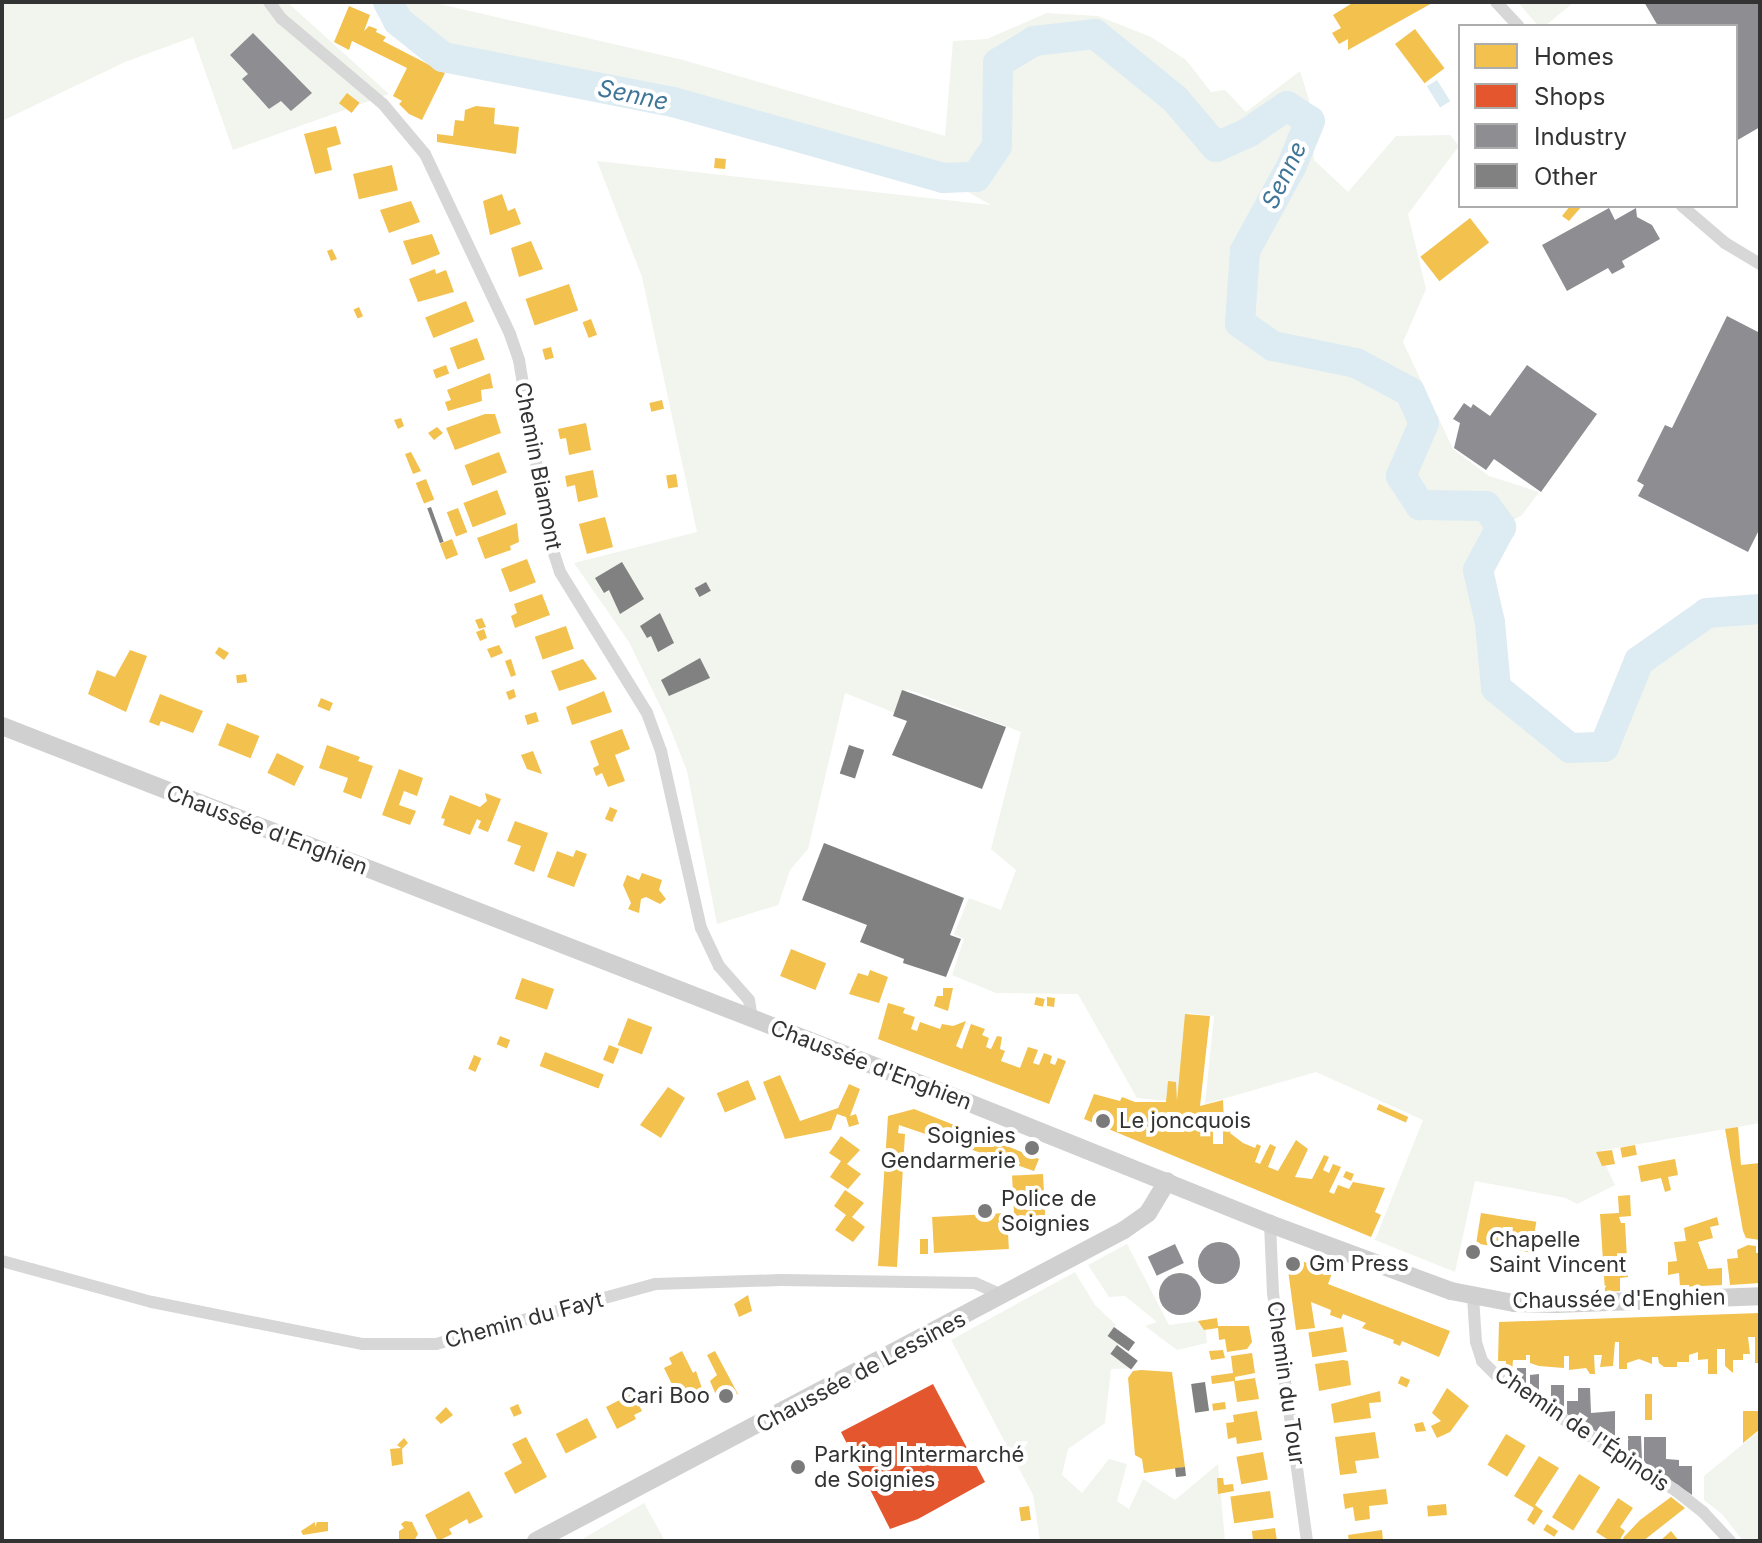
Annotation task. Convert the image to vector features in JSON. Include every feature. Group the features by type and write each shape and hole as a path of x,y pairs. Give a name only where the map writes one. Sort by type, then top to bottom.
{"main road":[{"name":"Chaussée d'Enghien","path":"2,726 1270,1224 1473,1297 1556,1304 1760,1296"},
{"name":"Chaussée de Lessines","path":"536,1541 1004,1296 1148,1213 1167,1181"}],"street":[{"name":"Chemin Biamont","path":"269,2 282,19 383,104 425,154 510,334 519,360 548,535 560,572 647,713 661,751 701,928 719,966 749,1000 752,1018"},
{"path":"1496,2 1516,24"},
{"path":"1684,208 1725,243 1760,264"},
{"name":"Chemin du Tour","path":"1270,1224 1273,1293 1307,1541"},
{"name":"Chemin du Fayt","path":"2,1261 152,1302 363,1344 436,1344 655,1284 781,1280 975,1283 1004,1296"},
{"name":"Chemin de l'Épinois","path":"1473,1297 1476,1342 1482,1361 1500,1379 1675,1490 1703,1512 1730,1541"}],"shaded area":[{"path":"2,2 287,2 389,94 233,150 193,37 125,62 2,121"},
{"path":"400,2 431,2 683,60 945,136 953,41 987,39 1047,13 1098,16 1151,37 1186,60 1211,92 1225,90 1246,112 1300,71 1309,100 1314,160 1348,192 1396,136 1450,135 1458,147 1408,214 1426,289 1403,342 1453,449 1489,476 1539,492 1522,515 1501,527 1478,570 1490,623 1496,688 1570,748 1604,747 1639,661 1707,613 1760,609 1760,1123 1599,1151 1615,1185 1577,1204 1566,1198 1475,1181 1455,1272 1375,1240 1423,1120 1316,1072 1205,1104 1214,1016 1188,1013 1178,1102 1137,1098 1078,994 996,993 952,975 964,939 954,934 969,898 1001,910 1016,870 991,849 1021,732 907,689 895,713 845,693 808,849 790,870 778,905 717,924 687,771 667,720 629,642 574,563 697,532 642,277 597,161 991,205 943,178 673,102 443,57 398,21"},
{"path":"1518,2 1574,2 1547,24 1536,24"},
{"path":"1437,80 1450,101 1440,108 1427,86"},
{"path":"1127,1244 1169,1325 1205,1320 1207,1343 1177,1350 1145,1326 1157,1322 1125,1296 1109,1297 1088,1265"},
{"path":"1075,1272 1095,1305 1116,1325 1110,1334 1120,1343 1114,1352 1135,1368 1111,1369 1105,1423 1068,1449 1062,1475 1082,1493 1109,1459 1127,1464 1117,1501 1129,1509 1143,1479 1175,1500 1218,1464 1225,1541 1040,1541 1033,1495 951,1340"},
{"path":"1760,1430 1760,1541 1743,1541 1722,1514 1704,1500 1704,1476"},
{"path":"644,1503 665,1541 579,1541"}],"building: Homes":[{"path":"1354,2 1434,2 1348,50 1348,39 1339,44 1332,33 1341,28 1333,15"},
{"path":"349,6 370,15 364,31 369,26 377,29 376,32 386,37 383,41 445,73 422,120 409,114 399,104 402,101 393,96 407,68 352,41 349,50 334,42"},
{"path":"1415,29 1444,68 1425,83 1395,44"},
{"path":"347,93 360,103 352,113 339,103"},
{"path":"476,106 495,108 494,124 519,127 516,154 437,142 437,134 453,136 455,120 464,121 465,110"},
{"path":"336,126 341,144 327,148 332,170 315,174 304,134"},
{"path":"715,158 726,159 725,169 714,168"},
{"path":"392,165 398,190 359,199 353,174"},
{"path":"502,194 508,211 515,208 521,224 490,235 483,201"},
{"path":"411,201 420,222 389,233 380,210"},
{"path":"1568,208 1580,208 1569,221 1562,216"},
{"path":"1470,218 1489,242 1439,281 1420,257"},
{"path":"432,234 440,254 412,265 403,241"},
{"path":"531,241 543,269 519,277 511,248"},
{"path":"332,249 337,259 331,261 327,251"},
{"path":"435,269 436,274 446,270 454,292 418,302 409,279"},
{"path":"569,284 578,310 535,325 526,299"},
{"path":"466,301 474,321 433,338 425,317"},
{"path":"359,307 363,316 358,319 354,309"},
{"path":"591,319 597,335 589,338 583,322"},
{"path":"477,338 485,360 458,370 450,348"},
{"path":"551,347 554,358 545,360 542,349"},
{"path":"446,365 449,373 436,378 433,370"},
{"path":"490,373 493,388 481,390 482,401 448,411 445,402 451,400 447,390"},
{"path":"662,400 664,409 651,412 649,403"},
{"path":"485,414 495,414 501,433 455,450 446,428"},
{"path":"401,418 404,426 398,429 394,420"},
{"path":"586,423 591,450 569,455 566,438 560,439 558,429"},
{"path":"437,427 443,433 434,440 428,433"},
{"path":"411,452 421,471 413,474 405,454"},
{"path":"499,452 507,473 472,486 464,465"},
{"path":"593,470 598,497 578,502 575,485 567,487 565,476"},
{"path":"676,474 678,487 668,488 666,476"},
{"path":"426,479 434,499 424,504 416,483"},
{"path":"497,490 506,514 473,527 463,503"},
{"path":"458,508 467,532 456,537 447,512"},
{"path":"605,517 613,547 587,554 579,524"},
{"path":"517,523 519,542 510,546 511,550 485,559 477,538"},
{"path":"452,539 458,555 446,560 440,544"},
{"path":"527,559 536,582 510,592 501,569"},
{"path":"542,594 550,615 515,628 511,616 517,613 514,604"},
{"path":"482,618 486,627 479,629 475,620"},
{"path":"566,626 574,649 543,659 535,637"},
{"path":"484,629 487,638 480,641 476,632"},
{"path":"499,645 503,653 491,658 487,649"},
{"path":"219,647 229,653 224,660 215,653"},
{"path":"130,650 147,656 126,712 88,694 97,670 115,677"},
{"path":"511,659 516,675 511,677 505,661"},
{"path":"583,659 597,679 559,691 551,671"},
{"path":"246,674 247,682 237,683 236,675"},
{"path":"514,689 516,697 509,700 506,692"},
{"path":"604,691 612,712 572,725 566,707"},
{"path":"160,694 203,711 193,733 161,721 159,726 149,722"},
{"path":"321,698 333,703 329,711 317,706"},
{"path":"536,712 539,722 527,725 525,716"},
{"path":"227,723 259,736 250,758 218,745"},
{"path":"622,729 630,749 615,755 625,781 608,787 602,773 596,776 593,768 599,765 590,741"},
{"path":"327,745 360,757 358,761 373,766 361,799 343,792 348,778 319,768"},
{"path":"533,751 542,774 527,769 521,755"},
{"path":"277,753 304,766 294,786 267,773"},
{"path":"399,769 423,778 417,796 404,791 399,805 416,811 410,825 382,815"},
{"path":"485,793 501,799 488,832 478,828 481,821 477,819 470,835 443,825 445,819 441,818 450,795 480,807 487,801"},
{"path":"610,807 617,810 612,822 605,819"},
{"path":"515,821 548,833 534,872 514,864 521,846 507,841"},
{"path":"576,850 587,854 574,887 547,877 557,851 573,857"},
{"path":"642,873 662,880 659,890 666,899 660,904 646,897 641,899 639,913 628,909 631,903 623,885 627,875 639,880"},
{"path":"791,949 826,963 815,990 780,976"},
{"path":"870,970 888,977 879,1003 849,994 858,973 868,976"},
{"path":"522,978 554,989 547,1010 515,999"},
{"path":"943,988 953,988 948,1011 934,1006 937,996 943,996"},
{"path":"1036,997 1045,999 1043,1007 1034,1005"},
{"path":"1047,997 1055,998 1054,1007 1047,1006"},
{"path":"888,1003 905,1008 903,1013 915,1017 911,1029 917,1031 920,1022 940,1029 942,1024 953,1026 966,1021 956,1046 962,1049 971,1024 985,1029 982,1035 989,1038 986,1047 991,1049 997,1036 1002,1037 1000,1049 1005,1051 1001,1061 1020,1068 1028,1047 1038,1050 1033,1063 1039,1065 1044,1053 1052,1056 1050,1063 1055,1065 1058,1058 1066,1061 1049,1104 878,1039"},
{"path":"1185,1014 1210,1016 1200,1106 1223,1100 1224,1123 1219,1123 1219,1129 1213,1129 1213,1144 1223,1144 1223,1124 1232,1128 1230,1133 1243,1143 1255,1148 1257,1144 1261,1146 1255,1162 1260,1164 1270,1144 1276,1147 1268,1167 1278,1171 1296,1140 1308,1149 1295,1177 1312,1179 1324,1155 1329,1157 1323,1170 1329,1173 1333,1164 1341,1167 1329,1192 1334,1194 1338,1185 1349,1189 1353,1182 1385,1188 1375,1212 1381,1215 1371,1237 1084,1119 1094,1094 1120,1101 1122,1097 1135,1102 1166,1102 1168,1081 1176,1082 1177,1101"},
{"path":"628,1018 652,1027 642,1054 618,1045"},
{"path":"500,1036 510,1040 507,1048 497,1044"},
{"path":"609,1045 619,1049 613,1064 603,1060"},
{"path":"545,1052 604,1075 598,1089 540,1066"},
{"path":"474,1055 481,1058 476,1072 468,1069"},
{"path":"780,1075 800,1121 838,1108 849,1084 860,1089 850,1116 856,1114 859,1124 849,1127 846,1117 837,1114 831,1130 785,1139 763,1082"},
{"path":"748,1080 756,1099 725,1113 717,1093"},
{"path":"668,1087 685,1098 661,1138 640,1125"},
{"path":"1379,1104 1408,1117 1406,1122 1377,1109"},
{"path":"914,1109 1039,1159 1034,1171 899,1125 898,1133 905,1134 897,1267 878,1266 888,1116"},
{"path":"1738,1127 1741,1165 1760,1163 1760,1240 1746,1238 1743,1231 1725,1129"},
{"path":"841,1136 860,1150 847,1164 861,1174 848,1189 830,1177 841,1161 829,1153"},
{"path":"1635,1145 1637,1155 1622,1158 1620,1148"},
{"path":"1612,1150 1615,1164 1602,1166 1596,1152"},
{"path":"1675,1159 1678,1175 1668,1177 1671,1190 1665,1192 1661,1178 1641,1182 1638,1166"},
{"path":"1346,1171 1354,1174 1351,1181 1343,1177"},
{"path":"1043,1174 1046,1226 1015,1228 1012,1176"},
{"path":"845,1190 864,1203 852,1217 865,1227 853,1242 835,1230 846,1215 834,1206"},
{"path":"1630,1195 1631,1216 1619,1217 1621,1223 1625,1223 1628,1277 1620,1278 1620,1291 1605,1292 1600,1214 1619,1213 1618,1196"},
{"path":"1007,1213 1009,1249 934,1253 932,1217"},
{"path":"1481,1213 1536,1222 1531,1252 1476,1244"},
{"path":"1717,1217 1719,1225 1710,1227 1713,1238 1698,1242 1708,1269 1722,1268 1722,1285 1680,1287 1679,1273 1668,1275 1668,1262 1677,1261 1674,1242 1686,1241 1684,1228"},
{"path":"920,1239 928,1239 928,1254 920,1254"},
{"path":"1748,1245 1756,1246 1756,1253 1760,1253 1760,1283 1730,1285 1727,1259 1738,1258 1737,1250"},
{"path":"1292,1257 1332,1273 1328,1284 1450,1331 1439,1357 1402,1341 1400,1346 1393,1343 1394,1340 1362,1328 1366,1323 1343,1314 1341,1319 1330,1315 1331,1310 1311,1302 1315,1328 1296,1330 1287,1262"},
{"path":"748,1295 752,1311 739,1317 734,1304"},
{"path":"1760,1313 1760,1363 1755,1363 1755,1337 1748,1337 1750,1354 1743,1354 1743,1360 1733,1360 1733,1373 1725,1366 1725,1349 1717,1349 1717,1374 1708,1374 1708,1359 1698,1360 1698,1352 1689,1355 1689,1362 1677,1362 1677,1367 1664,1367 1658,1357 1652,1357 1652,1364 1639,1359 1627,1363 1627,1369 1619,1369 1619,1342 1615,1342 1613,1366 1600,1367 1602,1355 1594,1355 1595,1374 1590,1374 1586,1368 1569,1370 1569,1356 1564,1356 1564,1368 1530,1363 1530,1355 1526,1355 1526,1360 1513,1360 1512,1372 1505,1372 1506,1361 1498,1361 1499,1322"},
{"path":"1217,1318 1218,1326 1249,1326 1252,1342 1247,1349 1227,1352 1225,1339 1219,1340 1218,1328 1204,1330 1198,1321"},
{"path":"1343,1327 1347,1352 1312,1357 1308,1332"},
{"path":"1223,1350 1225,1358 1211,1360 1209,1351"},
{"path":"682,1351 693,1373 696,1371 704,1394 682,1405 664,1368 672,1364 669,1358"},
{"path":"715,1351 738,1394 719,1402 710,1381 717,1375 707,1355"},
{"path":"1252,1353 1255,1373 1235,1377 1235,1381 1255,1378 1259,1399 1237,1402 1234,1381 1212,1384 1211,1376 1233,1373 1231,1356"},
{"path":"1348,1361 1351,1385 1319,1391 1315,1364"},
{"path":"1133,1371 1172,1372 1185,1467 1144,1473 1142,1459 1135,1455 1128,1378"},
{"path":"1401,1376 1410,1380 1407,1387 1398,1383"},
{"path":"1447,1388 1469,1406 1450,1432 1437,1438 1431,1426 1441,1421 1432,1413"},
{"path":"1380,1391 1381,1402 1369,1403 1371,1418 1334,1423 1331,1404"},
{"path":"633,1393 642,1411 634,1415 636,1419 617,1429 606,1407"},
{"path":"1645,1394 1652,1394 1652,1420 1645,1420"},
{"path":"1225,1402 1226,1409 1213,1411 1212,1404"},
{"path":"518,1404 522,1413 514,1417 510,1408"},
{"path":"446,1407 453,1415 441,1424 435,1418"},
{"path":"1257,1411 1262,1440 1237,1444 1236,1437 1228,1439 1226,1423 1234,1422 1233,1415"},
{"path":"1743,1411 1759,1411 1759,1430 1743,1443"},
{"path":"587,1418 597,1438 566,1453 556,1434"},
{"path":"1423,1422 1426,1431 1416,1432 1414,1424"},
{"path":"1375,1432 1379,1458 1355,1461 1357,1473 1340,1475 1335,1437"},
{"path":"1506,1434 1526,1446 1507,1477 1487,1465"},
{"path":"526,1437 547,1477 515,1494 504,1473 522,1463 512,1444"},
{"path":"404,1438 408,1443 402,1449 403,1464 392,1466 390,1449 401,1448 397,1445"},
{"path":"1263,1452 1268,1480 1241,1484 1236,1457"},
{"path":"1539,1456 1559,1468 1535,1505 1543,1511 1534,1525 1527,1520 1534,1508 1514,1496"},
{"path":"1579,1474 1600,1487 1573,1530 1552,1517"},
{"path":"1217,1478 1223,1478 1224,1485 1233,1484 1234,1491 1218,1494"},
{"path":"1386,1489 1388,1504 1369,1506 1370,1519 1355,1521 1353,1507 1345,1509 1343,1494"},
{"path":"469,1491 483,1517 469,1524 467,1519 449,1529 452,1534 438,1541 425,1515"},
{"path":"1270,1491 1274,1518 1234,1523 1230,1497"},
{"path":"1671,1497 1685,1508 1643,1541 1626,1541 1623,1538 1640,1520"},
{"path":"1618,1498 1633,1508 1620,1527 1625,1531 1619,1541 1610,1541 1596,1532"},
{"path":"1446,1504 1447,1515 1428,1517 1427,1506"},
{"path":"1029,1506 1031,1520 1021,1521 1019,1507"},
{"path":"315,1522 315,1527 317,1522 328,1522 328,1531 303,1535 301,1531"},
{"path":"412,1522 418,1534 414,1541 399,1539 399,1531 404,1528 401,1524"},
{"path":"1547,1524 1558,1531 1554,1537 1543,1530"},
{"path":"1275,1528 1277,1541 1253,1541 1252,1531"},
{"path":"1382,1530 1383,1541 1349,1541 1348,1535"},
{"path":"1671,1531 1679,1541 1660,1541"}],"building: Shops":[{"path":"933,1384 985,1482 918,1519 890,1529 841,1432"}],"building: Industry":[{"path":"1644,2 1760,2 1760,127 1738,140 1738,24 1657,24"},
{"path":"253,33 312,93 291,111 281,101 269,109 242,79 248,74 230,55"},
{"path":"1609,208 1615,220 1636,208 1637,217 1652,225 1660,239 1622,261 1625,267 1612,274 1608,268 1567,291 1542,245"},
{"path":"1727,316 1760,333 1760,528 1748,552 1638,496 1644,485 1637,481 1665,425 1672,428"},
{"path":"1527,365 1597,414 1541,492 1494,459 1486,470 1454,448 1460,423 1453,419 1464,403 1471,408 1473,404 1490,416"},
{"path":"1219,1242 1234,1248 1240,1263 1234,1278 1219,1284 1204,1278 1198,1263 1204,1248"},
{"path":"1175,1244 1184,1263 1157,1276 1148,1257"},
{"path":"1180,1273 1195,1279 1201,1294 1195,1309 1180,1315 1165,1309 1159,1294 1165,1279"},
{"path":"1517,1368 1526,1368 1526,1387 1516,1381"},
{"path":"1539,1374 1539,1396 1530,1389 1530,1375"},
{"path":"1551,1385 1564,1385 1564,1412 1551,1403"},
{"path":"1578,1388 1590,1388 1591,1413 1615,1411 1615,1443 1567,1414 1567,1401 1578,1401"},
{"path":"1628,1436 1641,1436 1642,1460 1628,1452"},
{"path":"1644,1437 1666,1437 1666,1459 1679,1460 1679,1466 1692,1466 1692,1495 1644,1462"}],"building: Other":[{"path":"431,507 444,542 440,543 427,508"},
{"path":"622,562 644,599 620,614 609,590 604,593 595,578"},
{"path":"706,582 711,591 699,597 695,588"},
{"path":"660,613 674,643 658,652 651,636 647,638 640,626"},
{"path":"700,658 710,678 669,696 661,680"},
{"path":"902,690 1006,727 982,789 892,755 907,721 893,716"},
{"path":"849,745 864,750 855,778 840,774"},
{"path":"824,843 964,898 950,935 961,939 946,977 903,963 904,959 860,942 867,925 802,900"},
{"path":"1114,1327 1135,1342 1129,1351 1108,1336"},
{"path":"1117,1345 1138,1361 1131,1369 1110,1354"},
{"path":"1205,1382 1209,1411 1195,1413 1191,1384"},
{"path":"1185,1467 1186,1476 1176,1477 1175,1468"}],"waterway":[{"name":"Senne","path":"388,2 398,21 443,57 673,102 943,178 976,177 997,146 998,63 1034,41 1095,34 1175,99 1216,147 1249,132 1287,106 1310,121 1292,165 1245,251 1240,323 1273,346 1356,363 1410,392 1424,423 1401,476 1420,505 1486,506 1501,527 1478,570 1490,623 1496,688 1570,748 1604,747 1639,661 1707,613 1760,609"}],"place":[{"name":"Le joncquois","path":"1103,1121"},
{"name":"Soignies Gendarmerie","path":"1032,1148"},
{"name":"Police de Soignies","path":"985,1211"},
{"name":"Chapelle Saint Vincent","path":"1473,1252"},
{"name":"Gm Press","path":"1293,1264"},
{"name":"Cari Boo","path":"726,1396"},
{"name":"Parking Intermarché de Soignies","path":"798,1467"}]}
